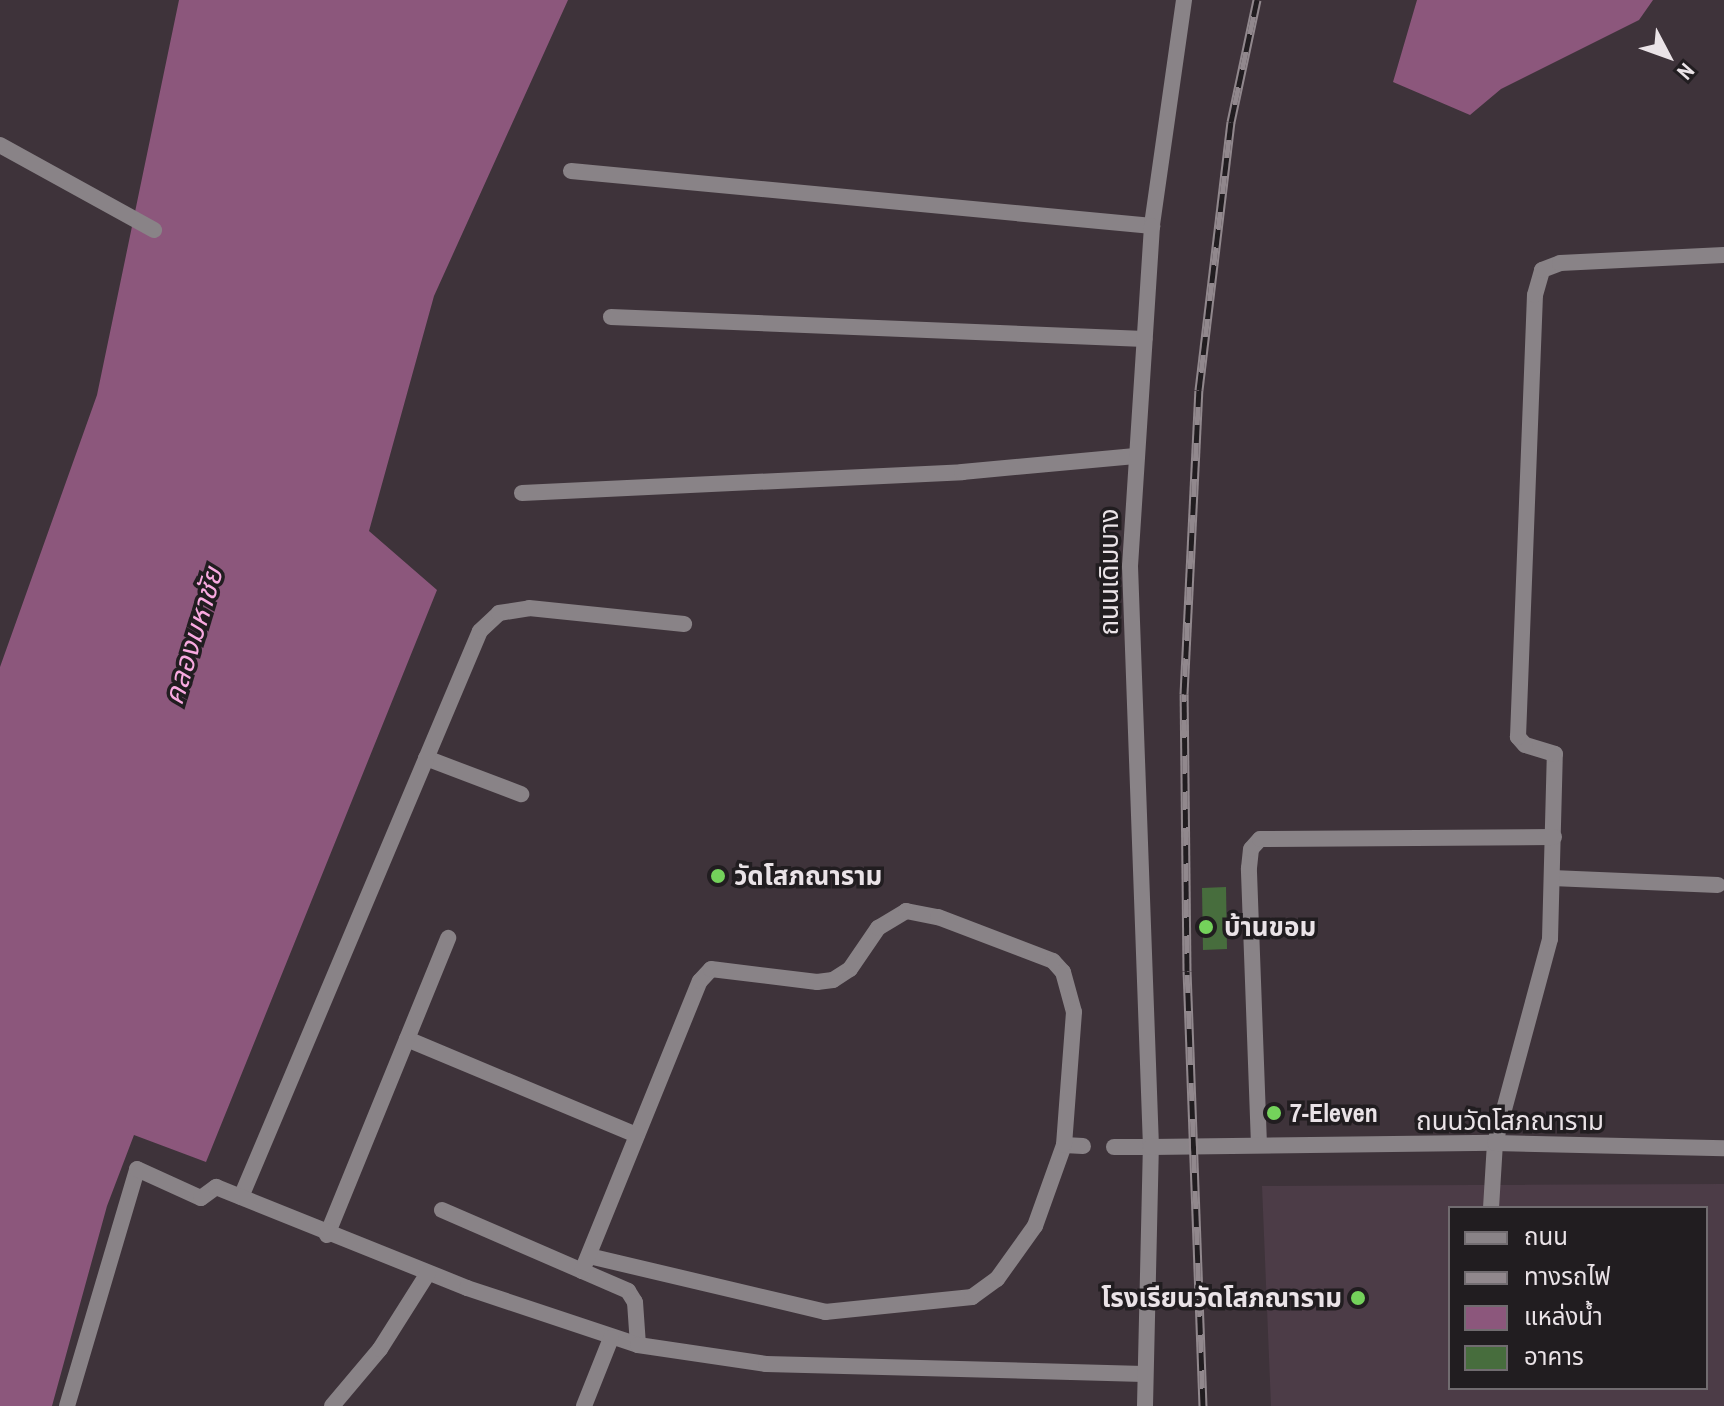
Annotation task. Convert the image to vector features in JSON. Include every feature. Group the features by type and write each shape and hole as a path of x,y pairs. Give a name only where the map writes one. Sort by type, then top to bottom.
{"street":[{"name":"ถนนเดิมบาง","path":"1145,1406 1151,1147 1130,566 1152,226 1184,0"},
{"path":"0,145 154,230"},
{"path":"571,171 1152,226"},
{"path":"1491,1206 1495,1143 1550,939 1555,754 1525,745 1518,737 1535,295 1542,270 1560,263 1724,255"},
{"path":"611,317 1145,339"},
{"path":"522,493 962,472 1135,456"},
{"path":"241,1197 480,631 499,613 529,608 684,624"},
{"path":"426,758 521,794"},
{"path":"1259,1145 1249,868 1251,849 1260,839 1554,837"},
{"path":"1552,878 1718,885"},
{"path":"442,1210 585,1263 825,1312 972,1297 997,1279 1035,1226 1064,1145 1074,1012 1063,972 1053,961 938,917 906,911 878,928 850,969 833,980 711,969 700,981 585,1263"},
{"path":"327,1235 448,938"},
{"path":"407,1039 637,1135"},
{"name":"ถนนวัดโสภณาราม","path":"1114,1147 1495,1143 1724,1148"},
{"path":"1064,1145 1083,1146"},
{"path":"67,1406 137,1169 201,1198 216,1187 327,1235 428,1273 638,1345 766,1364 1144,1374"},
{"path":"585,1263 628,1291 635,1302 638,1345"},
{"path":"332,1406 380,1349 428,1273"},
{"path":"584,1406 611,1338"}],"shaded area":[{"name":"โรงเรียนวัดโสภณาราม","path":"1724,1184 1724,1406 1271,1406 1262,1186"}],"water":[{"name":"คลองมหาชัย","path":"179,0 568,0 434,296 369,531 437,590 206,1162 134,1135 107,1206 52,1406 0,1406 0,667 97,395"},
{"path":"1417,0 1653,0 1639,20 1501,89 1470,115 1393,82"}],"building":[{"path":"1226,887 1227,949 1203,950 1202,888"}],"railway":[{"path":"1203,1406 1187,971 1184,694 1199,390 1231,122 1257,0"}],"place":[{"name":"วัดโสภณาราม","path":"718,876"},
{"name":"บ้านขอม","path":"1206,927"},
{"name":"7-Eleven","path":"1274,1113"},
{"name":"โรงเรียนวัดโสภณาราม","path":"1358,1298"}]}
